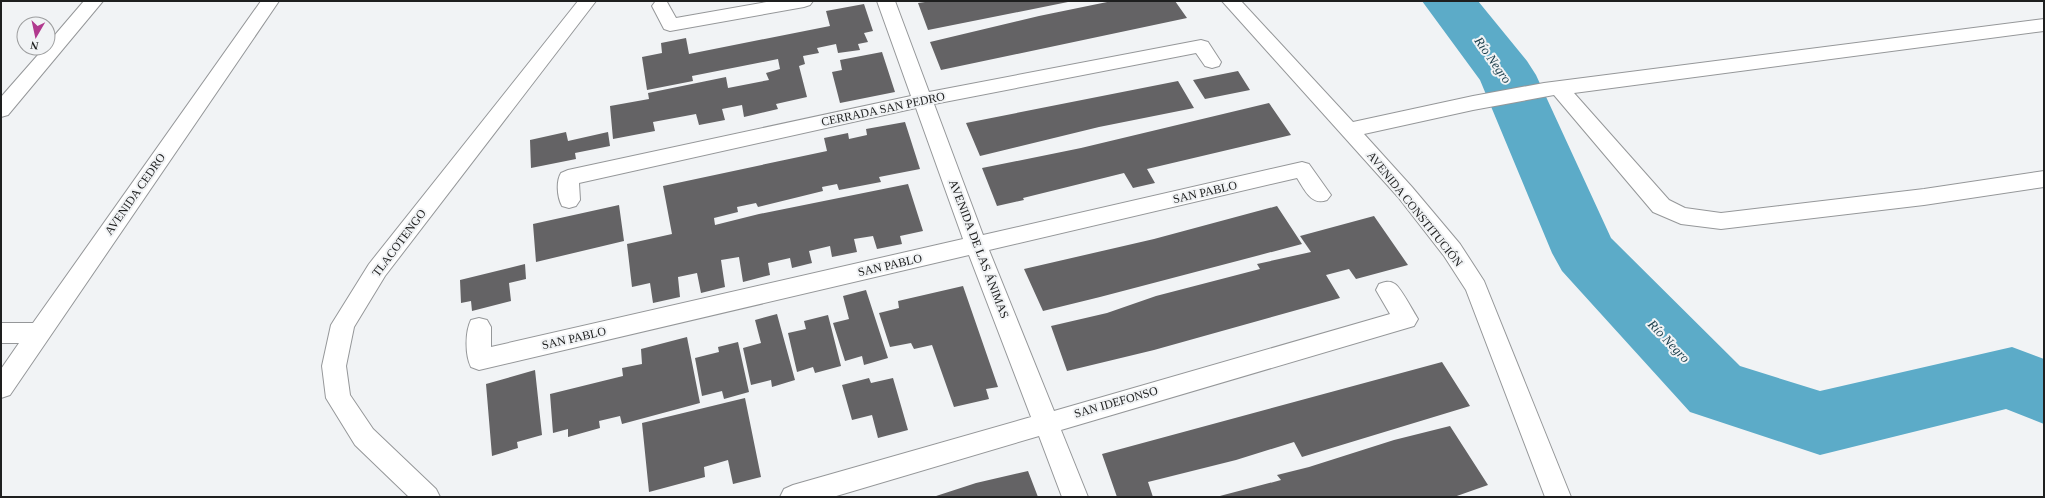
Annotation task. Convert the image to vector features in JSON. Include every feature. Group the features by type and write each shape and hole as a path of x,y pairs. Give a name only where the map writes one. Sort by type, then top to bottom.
{"street":[{"path":"1,110 94,1"},
{"name":"AVENIDA CEDRO","path":"1,388 270,1"},
{"name":"TLACOTENGO","path":"427,497 364,437 338,398 334,366 343,325 377,270 587,1"},
{"path":"662,6 670,25 804,1"},
{"name":"AVENIDA DE LAS ÁNIMAS","path":"886,1 976,244 1075,497"},
{"name":"AVENIDA CONSTITUCIÓN","path":"1232,1 1405,192 1452,250 1476,287 1558,497"},
{"path":"1350,130 1473,103 1552,89 2044,25"},
{"name":"CERRADA SAN PEDRO","path":"569,200 568,178 923,100 1201,46 1212,62"},
{"path":"1552,89 1661,206 1681,216 1721,221 1924,197 2044,179"},
{"name":"SAN PABLO","path":"479,327 480,360 1302,169 1320,195"},
{"name":"SAN IDEFONSO","path":"793,497 1046,422 1406,319 1387,290"},
{"path":"1,333 38,333"}],"building":[{"path":"932,1 1068,2 928,30 918,3"},
{"path":"1112,1 1175,1 1187,18 941,70 930,42 1039,16"},
{"path":"864,4 873,31 864,33 868,42 858,44 860,50 838,53 836,44 817,48 819,53 803,56 805,64 799,66 807,97 776,104 778,109 744,117 742,105 722,109 725,120 699,125 696,114 653,122 655,131 613,139 610,106 649,99 648,93 726,77 728,88 769,80 766,73 780,69 778,59 692,76 693,81 647,90 642,57 662,53 661,43 686,38 689,54 830,26 826,11"},
{"path":"882,52 895,92 840,103 832,72 842,70 840,60"},
{"path":"1238,71 1250,90 1205,99 1193,80"},
{"path":"1178,81 1194,108 1099,127 980,156 966,123"},
{"path":"1269,103 1291,135 1147,169 1155,183 1133,188 1124,173 1023,198 1024,200 997,206 982,168 1081,148"},
{"path":"905,122 920,169 879,177 881,182 839,190 837,184 822,187 823,191 758,207 756,203 737,207 738,212 714,218 715,225 759,214 908,184 923,231 900,236 902,244 877,249 873,236 854,239 857,252 832,257 830,246 809,251 812,263 792,268 790,258 768,263 770,275 743,282 739,257 721,260 725,287 701,293 697,273 678,277 680,297 653,303 650,283 632,287 627,244 672,234 663,186 827,151 824,138 848,133 849,139 867,135 866,129"},
{"path":"566,132 568,141 608,132 610,146 575,153 576,159 531,168 530,140"},
{"path":"619,205 624,241 536,262 533,224"},
{"path":"1277,206 1302,244 1100,297 1043,311 1024,269 1154,239"},
{"path":"1374,216 1408,265 1356,279 1349,269 1326,275 1340,298 1154,350 1067,371 1051,326 1107,313 1156,296 1260,269 1257,264 1311,252 1300,236"},
{"path":"525,264 526,279 509,283 511,301 472,311 471,301 461,303 460,280"},
{"path":"963,286 998,387 986,389 989,399 954,407 932,345 914,349 911,343 890,347 879,313 899,308 898,301"},
{"path":"866,290 888,358 864,365 862,356 845,361 833,323 849,319 843,296"},
{"path":"777,314 795,380 772,387 771,380 751,385 743,348 761,343 755,320"},
{"path":"828,315 841,366 815,373 813,367 797,372 788,333 806,329 804,321"},
{"path":"687,337 700,403 622,424 620,416 599,421 600,428 568,437 568,429 553,433 550,394 623,376 622,368 642,364 641,349"},
{"path":"738,342 749,392 724,399 722,391 702,396 695,358 719,352 718,347"},
{"path":"1442,362 1470,406 1302,457 1294,442 1236,460 1148,482 1153,497 1117,497 1102,454"},
{"path":"535,370 542,435 517,442 518,448 492,456 486,384"},
{"path":"869,378 871,383 893,378 908,430 878,438 872,415 852,420 842,385"},
{"path":"745,398 761,477 733,484 728,460 704,467 705,477 649,492 642,423"},
{"path":"1450,426 1488,485 1454,497 1216,497 1281,480 1277,475 1309,467 1394,440"},
{"path":"1028,471 1038,497 933,497 976,483"}],"waterway":[{"name":"Río Negro","path":"1449,1 1507,75 1585,253 1716,390 1820,423 2012,377 2044,393"}]}
